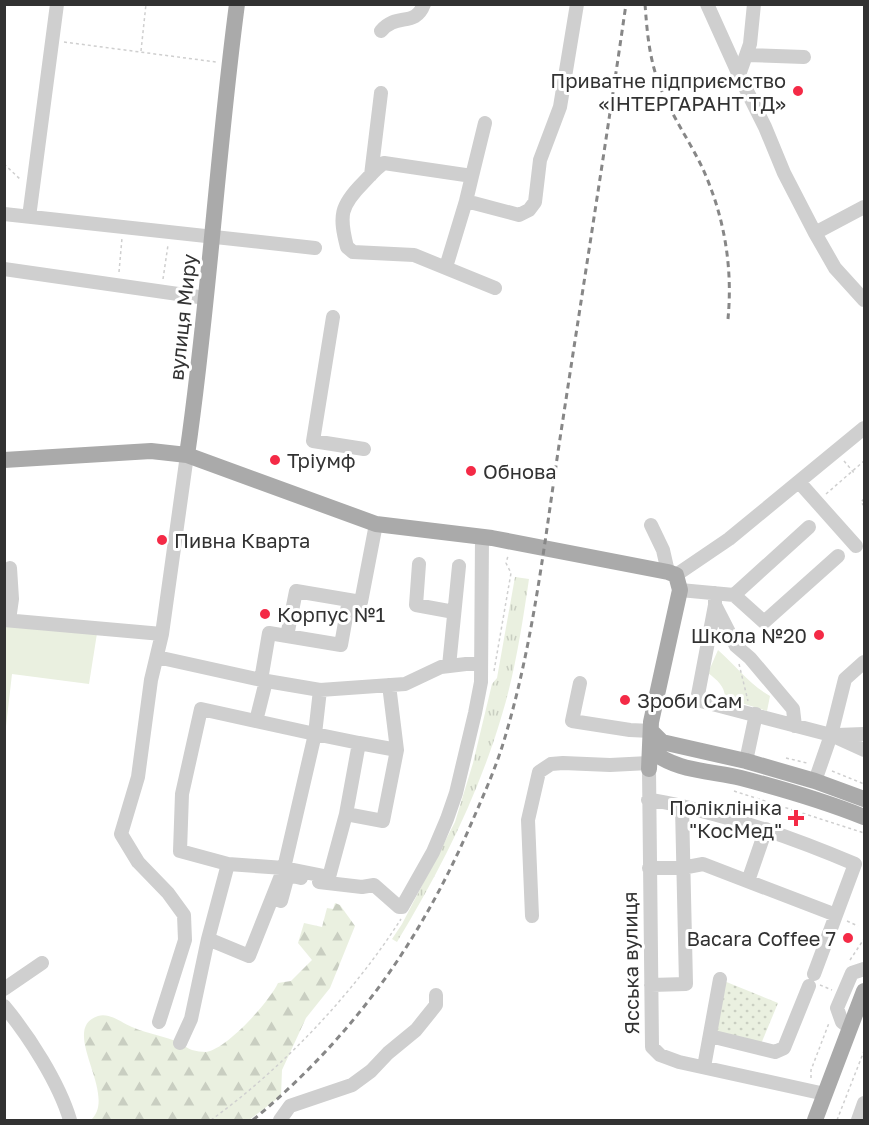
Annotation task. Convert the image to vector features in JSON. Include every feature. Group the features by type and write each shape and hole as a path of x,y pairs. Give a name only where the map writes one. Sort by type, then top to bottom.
{"main road":[{"name":"вулиця Миру","path":"187,455 237,4"},
{"path":"4,460 151,451 187,455 376,524 487,537 675,579"},
{"name":"Ясська вулиця","path":"653,761 651,731 675,579"},
{"path":"651,731 662,742 746,761 815,781 864,800"},
{"path":"653,761 740,778 819,800 864,817"},
{"path":"815,1120 864,991"}],"street":[{"path":"29,217 57,4"},
{"path":"381,31 394,21 415,18 424,4"},
{"path":"466,201 519,215 529,210 535,202 540,160 560,107 577,4"},
{"path":"707,4 814,233 835,268 864,300"},
{"path":"739,75 750,44 754,4"},
{"path":"746,55 804,57"},
{"path":"371,175 381,93"},
{"path":"446,267 466,201 485,123"},
{"path":"472,176 384,163 351,195 344,206 342,217 347,247 353,252 414,255 495,288"},
{"path":"814,233 864,207"},
{"path":"4,214 315,248"},
{"path":"4,269 206,298"},
{"path":"333,317 313,441 364,449"},
{"path":"675,579 729,539 864,428"},
{"name":"вулиця Миру","path":"159,1022 185,940 184,915 168,893 138,862 121,834 138,777 151,680 162,634 187,455"},
{"path":"799,482 856,546"},
{"path":"287,636 296,591 361,602 376,524"},
{"path":"651,525 675,579 715,599 734,595 809,527"},
{"path":"281,901 288,875 327,884 362,887 374,885 399,907 404,905 433,852 456,793 476,713 481,682 487,537"},
{"path":"734,595 764,622 838,556"},
{"path":"419,564 416,605 454,612"},
{"path":"449,666 459,566"},
{"path":"10,568 12,599 7,620 162,634"},
{"path":"715,599 736,646 750,658 794,709 795,726"},
{"path":"715,599 697,700 831,735 864,750"},
{"path":"255,721 264,680 269,633 340,645 349,600"},
{"path":"157,657 320,690 405,684 441,667 481,664"},
{"path":"815,781 831,735 845,679 864,662"},
{"path":"580,683 572,721 651,731"},
{"path":"346,814 383,821 397,750 389,685"},
{"path":"208,939 249,956 284,868 315,734 320,690"},
{"path":"359,743 346,814 329,877 284,868 228,864 180,851 182,794 201,710 397,750"},
{"path":"746,761 756,714"},
{"path":"831,735 864,734"},
{"path":"532,916 528,820 539,772 551,764 610,765 653,761"},
{"name":"Ясська вулиця","path":"653,761 648,800 649,868 643,890 651,985 652,1047 660,1055 679,1062 825,1094"},
{"path":"648,800 766,829 855,864 815,982 784,1048 775,1052 710,1036"},
{"path":"651,985 686,984 682,807"},
{"path":"748,881 766,829"},
{"path":"180,1043 191,1019 208,939 228,864"},
{"path":"649,868 682,868 703,864 836,915"},
{"path":"4,989 42,963"},
{"path":"850,1028 842,1022 837,1008 852,973 864,969"},
{"path":"704,1067 720,979"},
{"path":"279,1120 290,1106 352,1085 370,1071 416,1030 436,1005 436,995"},
{"path":"4,1006 18,1023 64,1099 70,1120"},
{"path":"858,1120 864,1103"}],"path":[{"path":"141,52 146,4"},
{"path":"52,40 229,63"},
{"path":"4,164 32,190"},
{"path":"117,285 124,227"},
{"path":"161,292 170,232"},
{"path":"836,452 855,474"},
{"path":"816,502 864,461"},
{"path":"864,499 861,502 864,506"},
{"path":"494,673 511,573 506,563 511,542"},
{"path":"736,646 749,705 756,714"},
{"path":"734,791 864,832"},
{"path":"211,1120 229,1108 292,1051 344,995 400,921"},
{"path":"815,982 830,989"},
{"path":"837,1120 864,1051"}],"green space":[{"path":"515,577 529,579 514,667 491,748 456,833 397,942 392,939 455,822 473,763 492,684 497,678"},
{"path":"4,619 98,627 89,684 12,674 5,735"},
{"path":"718,650 749,680 770,696 767,711 725,698 722,687 708,673"},
{"path":"335,903 340,905 355,926 330,988 306,1018 282,1070 281,1096 249,1120 91,1120 98,1109 98,1095 86,1048 84,1034 87,1023 98,1016 107,1015 138,1029 180,1043 192,1050 206,1052 215,1049 246,1024 278,983 291,981 312,960 298,943 304,923 322,927 327,908 333,909"},
{"path":"724,981 778,1003 761,1044 715,1032"}],"railway":[{"path":"253,1120 321,1057 378,989 403,952 448,874 495,768 523,667 539,584 626,4"},
{"path":"645,4 650,53 658,81 702,167 721,222 728,260 728,319"}],"place":[{"name":"Приватне підприємство «ІНТЕРГАРАНТ ТД»","path":"798,91"},
{"name":"Тріумф","path":"275,460"},
{"name":"Обнова","path":"471,471"},
{"name":"Пивна Кварта","path":"162,540"},
{"name":"Корпус №1","path":"265,614"},
{"name":"Школа №20","path":"819,635"},
{"name":"Зроби Сам","path":"625,700"},
{"name":"Поліклініка \"КосМед\"","path":"796,818"},
{"name":"Bacara Coffee 7","path":"848,938"}]}
